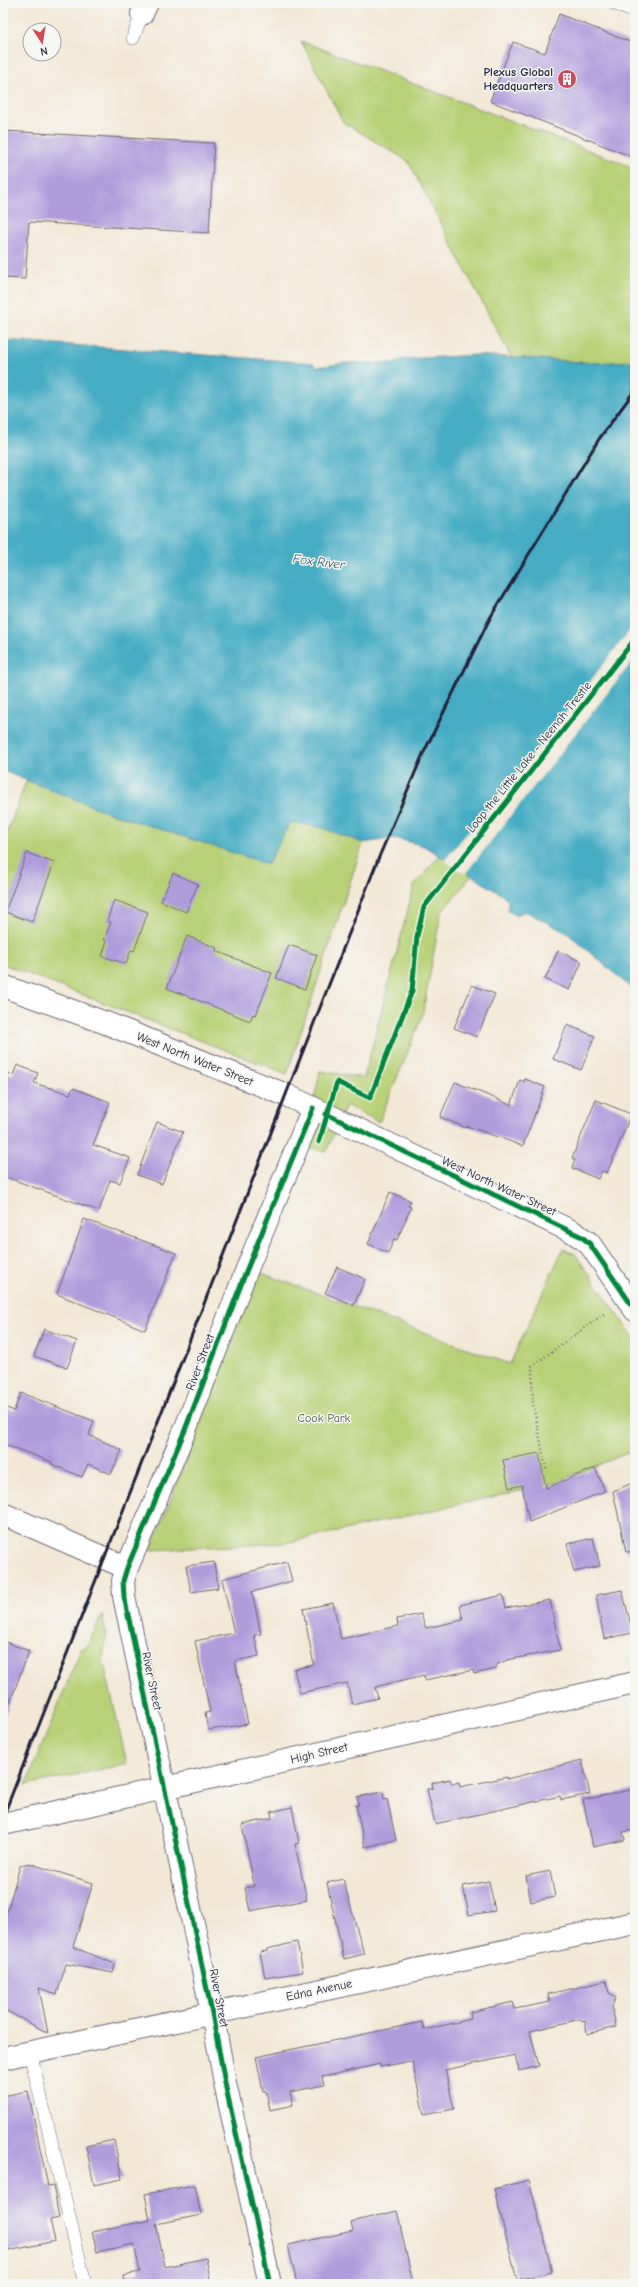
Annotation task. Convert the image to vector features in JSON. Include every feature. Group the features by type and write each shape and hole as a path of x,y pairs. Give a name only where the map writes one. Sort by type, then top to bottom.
{"street":[{"name":"West North Water Street","path":"3,986 106,1023 313,1108 582,1237 589,1243 635,1310"},
{"name":"River Street","path":"270,2284 226,2088 212,2013 124,1596 123,1581 127,1568 185,1430 244,1276 313,1108"},
{"path":"3,1514 127,1568"},
{"name":"High Street","path":"3,1824 635,1683"},
{"name":"Edna Avenue","path":"3,2058 635,1922"}],"lane":[{"path":"618,4 635,12"},
{"path":"133,38 145,8"},
{"path":"30,2052 85,2284"}],"path":[{"path":"546,1469 533,1404 532,1366 605,1313"}],"green space":[{"path":"301,41 635,168 635,361 595,363 511,357 408,161 343,122"},
{"path":"635,618 635,676 441,913 422,1017 379,1122 346,1105 326,1152 305,1146 320,1071 364,1078 414,886"},
{"path":"27,779 107,812 269,863 290,822 323,828 363,843 287,1074 3,964 3,844"},
{"name":"Cook Park","path":"563,1249 575,1254 635,1339 635,1450 551,1484 285,1543 151,1550 259,1272 510,1364"},
{"path":"102,1614 106,1636 103,1659 127,1764 26,1785 81,1649 87,1647"}],"water":[{"name":"Fox River","path":"3,340 313,363 317,367 345,363 394,363 404,359 476,355 595,363 635,361 635,991 567,933 525,911 516,915 508,911 508,901 501,894 424,846 395,838 363,843 323,828 290,822 268,864 107,812 3,771"}],"pier":[{"path":"635,624 635,658 465,874 444,861 549,734"}],"building":[{"name":"Plexus Global Headquarters","path":"559,14 635,44 635,158 490,101 513,42 545,53"},
{"path":"3,131 214,143 209,233 29,222 25,279 3,278"},
{"path":"27,853 54,863 32,922 5,912"},
{"path":"173,873 198,884 186,912 161,901"},
{"path":"114,900 148,912 134,951 131,950 126,964 102,956 107,941 104,940 111,922 107,921"},
{"path":"187,936 217,948 216,951 272,973 256,1015 253,1014 250,1021 167,988"},
{"path":"289,945 317,955 305,989 276,978"},
{"path":"558,951 582,962 569,990 545,979"},
{"path":"472,985 495,994 477,1037 454,1028"},
{"path":"567,1025 595,1036 581,1070 553,1059"},
{"path":"17,1065 38,1073 34,1083 70,1094 73,1088 110,1102 93,1145 130,1158 120,1183 110,1180 99,1211 3,1176 3,1086 8,1073 13,1075"},
{"path":"525,1079 545,1087 523,1146 467,1126 466,1128 440,1117 455,1082 511,1105 520,1080 524,1082"},
{"path":"596,1100 631,1114 607,1173 602,1171 598,1179 572,1168 575,1160 572,1158"},
{"path":"157,1122 183,1132 162,1184 137,1175"},
{"path":"390,1192 411,1201 408,1206 411,1207 397,1240 394,1239 388,1253 368,1244"},
{"path":"84,1219 176,1253 145,1330 57,1294"},
{"path":"337,1267 365,1279 354,1305 325,1293"},
{"path":"44,1329 77,1341 67,1368 34,1356"},
{"path":"21,1393 94,1421 89,1435 122,1450 111,1474 88,1464 82,1477 51,1464 52,1462 3,1444 3,1420 7,1408 14,1411"},
{"path":"539,1453 546,1488 595,1468 605,1491 529,1522 522,1485 509,1488 503,1460"},
{"path":"635,1482 635,1551 626,1552 613,1491"},
{"path":"593,1538 600,1566 574,1572 567,1544"},
{"path":"214,1562 218,1588 191,1592 186,1566"},
{"path":"287,1562 292,1581 252,1592 261,1634 254,1635 259,1656 235,1661 248,1724 208,1730 205,1713 210,1712 195,1641 234,1633 222,1579"},
{"path":"622,1590 633,1633 604,1639 596,1595"},
{"path":"503,1595 506,1608 550,1600 560,1650 507,1660 496,1665 496,1669 474,1674 473,1670 425,1680 424,1675 375,1687 378,1698 352,1704 347,1683 300,1693 294,1669 314,1665 303,1609 333,1603 341,1639 398,1626 397,1619 421,1614 426,1628 463,1620 460,1605"},
{"path":"3,1641 29,1651 5,1716 3,1715"},
{"path":"582,1760 590,1794 561,1800 560,1796 435,1824 427,1789 433,1788 432,1783 450,1779 452,1784 459,1782 460,1787 507,1777 507,1779"},
{"path":"635,1789 635,1830 623,1832 625,1840 593,1847 583,1800"},
{"path":"383,1792 384,1800 387,1799 396,1840 365,1847 356,1805 359,1805 357,1797"},
{"path":"292,1807 299,1843 295,1844 307,1900 250,1911 245,1888 254,1886 254,1884 242,1825 272,1818 271,1812"},
{"path":"28,1863 93,1883 73,1947 115,1964 113,1973 66,1964 57,1994 39,1988 48,2033 3,2009 3,1926 20,1866"},
{"path":"550,1871 555,1897 531,1902 526,1876"},
{"path":"343,1879 364,1954 344,1959 327,1883"},
{"path":"489,1881 495,1911 469,1915 463,1886"},
{"path":"297,1942 303,1972 265,1978 260,1952"},
{"path":"606,1981 609,1993 616,1997 612,2006 616,2027 587,2034 585,2021 582,2022 581,2019 530,2031 539,2066 519,2071 515,2055 445,2070 454,2109 424,2115 412,2061 380,2067 380,2064 322,2077 324,2085 290,2092 293,2105 270,2110 266,2091 263,2091 256,2057 422,2022 424,2030 471,2019 470,2012 513,2002 515,2009 550,2002 548,1994"},
{"path":"28,2091 48,2186 53,2185 59,2218 50,2220 55,2241 3,2252 3,2096"},
{"path":"114,2140 122,2179 94,2185 86,2146"},
{"path":"529,2180 552,2272 517,2280 494,2189"},
{"path":"195,2185 201,2215 156,2224 165,2267 206,2258 211,2284 125,2284 124,2275 140,2272 134,2244 97,2252 92,2232 150,2220 145,2194"},
{"path":"397,2211 413,2284 297,2284 288,2245 353,2231 351,2222"}],"railway":[{"path":"3,1817 379,857 423,754 490,618 599,439 635,390"}],"cycle path":[{"name":"Loop the Little Lake - Neenah Trestle","path":"319,1142 337,1082 370,1098 412,991 417,936 424,907 635,639"},
{"path":"270,2284 226,2088 212,2013 124,1596 123,1581 127,1568 185,1430 247,1269 313,1108"},
{"path":"326,1114 582,1237 589,1243 635,1310"}],"place":[{"name":"Plexus Global Headquarters","path":"567,79"}]}
